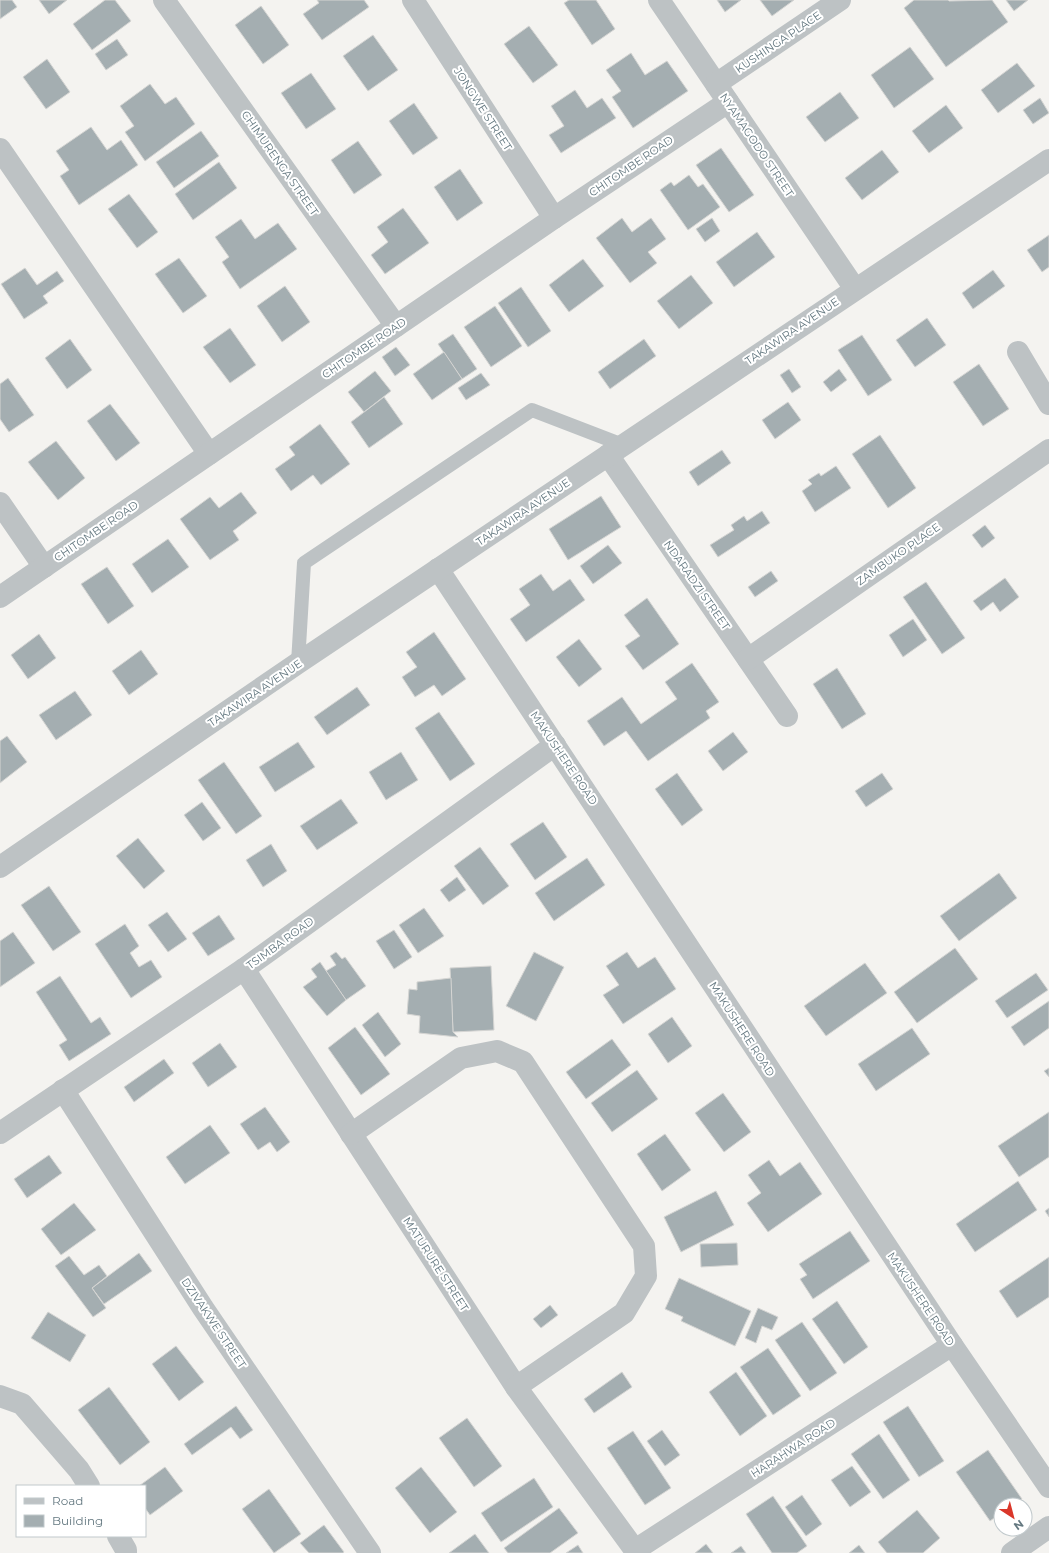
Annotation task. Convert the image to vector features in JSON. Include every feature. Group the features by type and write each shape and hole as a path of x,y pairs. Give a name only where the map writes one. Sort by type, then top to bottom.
{"street":[{"name":"CHIMURENGA STREET","path":"164,0 396,326"},
{"name":"JONGWE STREET","path":"413,0 554,218"},
{"name":"NYAMAGODO STREET","path":"659,0 855,289"},
{"name":"KUSHINGA PLACE","path":"722,93 840,0"},
{"name":"CHITOMBE ROAD","path":"0,597 554,218 722,93"},
{"path":"0,149 209,454"},
{"name":"TAKAWIRA AVENUE","path":"0,867 298,663 1049,160"},
{"path":"1018,352 1049,404"},
{"name":"NDARADZI STREET","path":"616,450 748,659 787,716"},
{"name":"ZAMBUKO PLACE","path":"748,659 1049,450"},
{"path":"0,503 44,567"},
{"name":"MAKUSHERE ROAD","path":"438,569 952,1345 1049,1487"},
{"name":"TSIMBA ROAD","path":"0,1133 244,969 555,745"},
{"name":"MATURURE STREET","path":"244,969 516,1387 636,1552"},
{"path":"351,1134 461,1058 497,1051 523,1062 644,1246 646,1276 624,1313 516,1387"},
{"name":"DZIVAKWE STREET","path":"63,1090 203,1308 370,1553"},
{"name":"HARAHWA ROAD","path":"636,1552 952,1345"},
{"path":"0,1396 22,1404 80,1470 88,1485"},
{"path":"1012,1553 1035,1547 1049,1528"},
{"path":"119,1537 126,1550 126,1553"}],"lane":[{"path":"298,663 304,563 532,410 616,450"}],"building":[{"path":"0,0 12,0 17,7 0,19"},
{"path":"39,0 67,0 49,14"},
{"path":"105,0 115,0 131,21 92,50 73,24"},
{"path":"317,0 364,0 369,7 322,40 303,14 319,3"},
{"path":"569,0 596,0 615,29 592,45 564,3"},
{"path":"717,0 741,0 725,12"},
{"path":"760,0 794,0 772,16"},
{"path":"914,0 992,0 1008,22 946,67 904,8"},
{"path":"1006,0 1028,0 1014,11"},
{"path":"261,6 289,45 263,64 235,25"},
{"path":"529,26 558,65 533,83 504,44"},
{"path":"373,35 398,70 368,91 343,56"},
{"path":"117,39 128,55 106,70 95,54"},
{"path":"910,47 934,79 894,108 871,75"},
{"path":"631,53 645,75 667,61 688,91 633,128 612,97 621,91 606,70"},
{"path":"47,59 70,92 46,109 23,77"},
{"path":"1017,63 1035,86 998,113 981,90"},
{"path":"311,73 336,109 306,129 281,93"},
{"path":"150,84 165,104 176,97 195,124 145,161 125,132 134,126 120,106"},
{"path":"575,90 587,108 602,98 616,118 561,153 549,135 564,126 551,106"},
{"path":"840,92 859,118 825,142 806,117"},
{"path":"1040,98 1049,113 1033,124 1023,110"},
{"path":"414,103 438,138 413,155 389,121"},
{"path":"946,105 963,128 929,153 912,131"},
{"path":"91,127 107,150 121,140 138,165 79,205 60,176 69,170 56,151"},
{"path":"201,131 219,156 174,188 156,162"},
{"path":"358,141 382,175 354,194 331,160"},
{"path":"721,148 754,195 729,212 696,165"},
{"path":"882,150 899,172 862,200 845,178"},
{"path":"219,162 237,188 193,220 175,194"},
{"path":"460,169 483,203 457,221 434,187"},
{"path":"689,175 698,187 703,184 720,207 688,230 660,190 671,182 674,186"},
{"path":"129,194 158,232 137,248 108,209"},
{"path":"403,208 429,243 385,274 371,255 388,242 377,227"},
{"path":"622,218 632,232 651,218 666,239 648,252 657,263 630,283 596,238"},
{"path":"712,218 720,231 705,242 696,229"},
{"path":"241,219 255,239 278,223 297,249 240,289 222,262 229,257 215,237"},
{"path":"757,232 775,257 734,287 716,262"},
{"path":"1049,235 1049,267 1042,272 1027,250"},
{"path":"179,258 207,296 183,313 155,274"},
{"path":"583,259 604,286 569,312 549,285"},
{"path":"25,268 37,285 57,271 64,281 43,296 48,303 24,319 1,284"},
{"path":"993,270 1005,286 973,309 962,293"},
{"path":"691,275 713,303 679,329 657,301"},
{"path":"285,286 310,322 282,342 257,306"},
{"path":"521,287 551,331 528,347 498,303"},
{"path":"495,306 522,346 491,367 464,327"},
{"path":"927,318 946,345 915,367 896,340"},
{"path":"230,328 256,365 230,383 203,347"},
{"path":"453,334 477,369 462,379 438,344"},
{"path":"862,335 892,380 868,396 838,350"},
{"path":"70,339 92,370 67,389 45,358"},
{"path":"644,339 656,356 610,389 598,372"},
{"path":"396,347 410,365 395,376 382,357"},
{"path":"444,352 462,379 432,400 413,374"},
{"path":"979,364 1009,409 983,426 953,382"},
{"path":"789,369 801,387 792,393 780,375"},
{"path":"839,369 847,380 831,392 823,382"},
{"path":"375,371 391,391 364,412 348,392"},
{"path":"481,373 490,385 466,400 458,388"},
{"path":"8,378 34,415 9,432 0,419 0,384"},
{"path":"384,397 403,424 369,448 351,422"},
{"path":"788,402 801,420 775,439 762,420"},
{"path":"110,404 140,443 116,461 87,421"},
{"path":"320,424 350,464 321,485 313,475 291,491 275,469 295,455 289,447"},
{"path":"880,435 916,488 888,508 852,454"},
{"path":"56,441 85,478 58,500 28,462"},
{"path":"722,450 731,463 698,486 689,472"},
{"path":"836,466 851,488 815,512 802,491 812,484 808,480 819,473 821,476"},
{"path":"241,492 257,513 233,531 239,540 210,560 180,519 210,497 219,508"},
{"path":"601,496 621,527 568,560 549,529"},
{"path":"762,511 770,523 718,557 710,545 734,530 731,525 744,516 747,521"},
{"path":"985,525 995,538 982,548 972,535"},
{"path":"168,539 189,567 152,593 132,564"},
{"path":"608,545 622,563 593,584 580,566"},
{"path":"107,567 134,606 108,624 81,584"},
{"path":"771,571 778,581 755,597 748,587"},
{"path":"541,574 553,591 570,579 585,600 526,642 510,619 530,605 519,589"},
{"path":"1005,578 1019,597 1000,612 993,602 981,611 973,601"},
{"path":"926,582 965,638 942,654 903,597"},
{"path":"647,598 679,644 643,670 625,646 640,636 624,615"},
{"path":"913,619 927,640 903,657 889,635"},
{"path":"434,632 466,679 442,696 434,685 415,697 402,677 417,667 406,652"},
{"path":"39,634 56,658 28,679 11,655"},
{"path":"579,639 602,669 579,687 556,657"},
{"path":"141,650 158,674 129,695 112,671"},
{"path":"692,663 719,702 706,711 710,718 648,761 626,731 604,746 587,721 622,697 641,724 677,699 665,682"},
{"path":"837,668 866,714 842,729 813,684"},
{"path":"357,687 370,705 327,735 314,717"},
{"path":"75,691 92,715 56,740 39,715"},
{"path":"439,712 475,764 450,781 415,728"},
{"path":"733,732 748,752 723,771 708,751"},
{"path":"7,736 27,762 0,783 0,741"},
{"path":"298,742 315,767 275,792 259,767"},
{"path":"401,752 418,780 386,800 369,772"},
{"path":"224,762 262,816 236,834 198,780"},
{"path":"677,773 703,810 682,826 655,789"},
{"path":"882,773 893,789 866,807 855,791"},
{"path":"341,799 358,823 317,850 300,826"},
{"path":"202,802 221,828 203,841 184,815"},
{"path":"543,822 567,857 535,880 510,844"},
{"path":"138,838 165,871 144,889 116,856"},
{"path":"271,844 287,871 263,887 246,860"},
{"path":"480,847 509,886 483,905 454,866"},
{"path":"587,858 605,885 554,921 535,893"},
{"path":"999,873 1017,898 959,941 940,916"},
{"path":"457,877 466,890 449,902 440,890"},
{"path":"49,886 81,932 53,951 21,905"},
{"path":"424,908 444,936 418,953 399,925"},
{"path":"167,912 187,939 168,952 148,925"},
{"path":"219,915 235,939 208,956 192,933"},
{"path":"125,924 139,946 130,953 139,967 151,960 162,977 131,998 95,944"},
{"path":"394,930 412,957 394,969 376,941"},
{"path":"13,932 35,963 0,987 0,941"},
{"path":"955,948 978,979 917,1023 894,992"},
{"path":"336,952 342,959 345,957 366,986 346,1000 326,971 336,965 330,956"},
{"path":"534,952 564,967 536,1021 506,1006"},
{"path":"627,952 638,968 655,957 676,989 623,1024 603,995 619,985 606,966"},
{"path":"320,962 346,1000 327,1016 303,987 317,977 311,969"},
{"path":"865,963 887,993 826,1036 804,1006"},
{"path":"491,966 494,1030 453,1032 450,968"},
{"path":"1036,973 1048,990 1007,1018 995,1001"},
{"path":"60,976 91,1023 100,1017 111,1034 69,1061 59,1045 67,1040 36,992"},
{"path":"451,978 453,1032 458,1037 419,1033 420,1016 407,1014 409,989 417,990 417,982"},
{"path":"1049,1001 1049,1028 1024,1046 1011,1027"},
{"path":"378,1012 401,1044 385,1057 362,1025"},
{"path":"672,1017 692,1046 668,1063 648,1034"},
{"path":"355,1027 390,1074 361,1095 328,1048"},
{"path":"912,1028 930,1054 876,1091 858,1064"},
{"path":"612,1039 631,1065 586,1099 566,1072"},
{"path":"220,1043 237,1067 208,1087 192,1063"},
{"path":"164,1059 174,1073 134,1102 124,1087"},
{"path":"1049,1068 1049,1077 1044,1071"},
{"path":"637,1070 658,1099 612,1132 591,1103"},
{"path":"723,1093 751,1132 724,1152 695,1113"},
{"path":"265,1107 290,1142 277,1152 270,1142 258,1150 240,1124"},
{"path":"1049,1112 1049,1157 1019,1177 998,1146"},
{"path":"210,1125 230,1153 185,1184 166,1157"},
{"path":"665,1134 691,1170 662,1191 637,1154"},
{"path":"49,1155 62,1173 27,1198 14,1179"},
{"path":"769,1160 780,1176 800,1162 822,1194 768,1232 747,1203 761,1193 748,1175"},
{"path":"1018,1181 1037,1210 975,1252 956,1224"},
{"path":"716,1191 734,1225 681,1252 664,1217"},
{"path":"74,1203 96,1230 61,1255 41,1229"},
{"path":"1049,1208 1049,1217 1045,1211"},
{"path":"850,1231 870,1261 813,1299 800,1279 807,1275 799,1264"},
{"path":"737,1243 738,1265 701,1267 700,1244"},
{"path":"139,1253 152,1271 104,1304 92,1288"},
{"path":"69,1256 84,1275 99,1265 107,1276 92,1288 106,1308 93,1317 55,1266"},
{"path":"1049,1257 1049,1297 1017,1318 999,1291"},
{"path":"679,1278 751,1311 735,1346 681,1321 683,1317 665,1309"},
{"path":"837,1301 868,1347 844,1364 812,1319"},
{"path":"550,1305 558,1315 541,1328 533,1319"},
{"path":"758,1308 778,1317 772,1330 762,1326 756,1343 745,1338"},
{"path":"48,1312 86,1335 70,1362 31,1338"},
{"path":"802,1322 837,1373 810,1391 775,1340"},
{"path":"176,1346 204,1382 179,1401 152,1364"},
{"path":"768,1348 801,1396 773,1415 740,1367"},
{"path":"622,1372 632,1387 594,1413 584,1399"},
{"path":"736,1372 767,1416 740,1436 709,1392"},
{"path":"109,1387 150,1442 120,1465 78,1410"},
{"path":"236,1406 253,1430 240,1439 231,1427 192,1455 184,1444"},
{"path":"908,1406 944,1461 919,1477 883,1422"},
{"path":"467,1418 502,1466 474,1487 439,1438"},
{"path":"662,1430 680,1455 665,1466 647,1441"},
{"path":"633,1431 671,1488 645,1505 607,1448"},
{"path":"879,1434 910,1480 883,1499 851,1454"},
{"path":"988,1450 1021,1497 993,1497 993,1519 990,1521 956,1472"},
{"path":"852,1466 871,1492 850,1507 831,1480"},
{"path":"165,1467 183,1491 150,1515 146,1509 146,1485 140,1485"},
{"path":"421,1467 457,1512 430,1533 395,1488"},
{"path":"534,1478 553,1507 501,1542 481,1513"},
{"path":"269,1489 301,1534 274,1553 242,1509"},
{"path":"802,1495 822,1524 806,1536 785,1507"},
{"path":"773,1496 807,1546 797,1553 772,1553 746,1514"},
{"path":"559,1508 578,1533 550,1553 508,1553 504,1548"},
{"path":"917,1510 940,1538 923,1553 887,1553 878,1542"},
{"path":"324,1525 344,1552 343,1553 309,1553 300,1543"},
{"path":"475,1534 489,1553 449,1553"},
{"path":"706,1544 713,1553 695,1553"},
{"path":"578,1545 583,1553 566,1553"},
{"path":"859,1545 865,1553 849,1553"},
{"path":"741,1546 746,1553 731,1553"}]}
